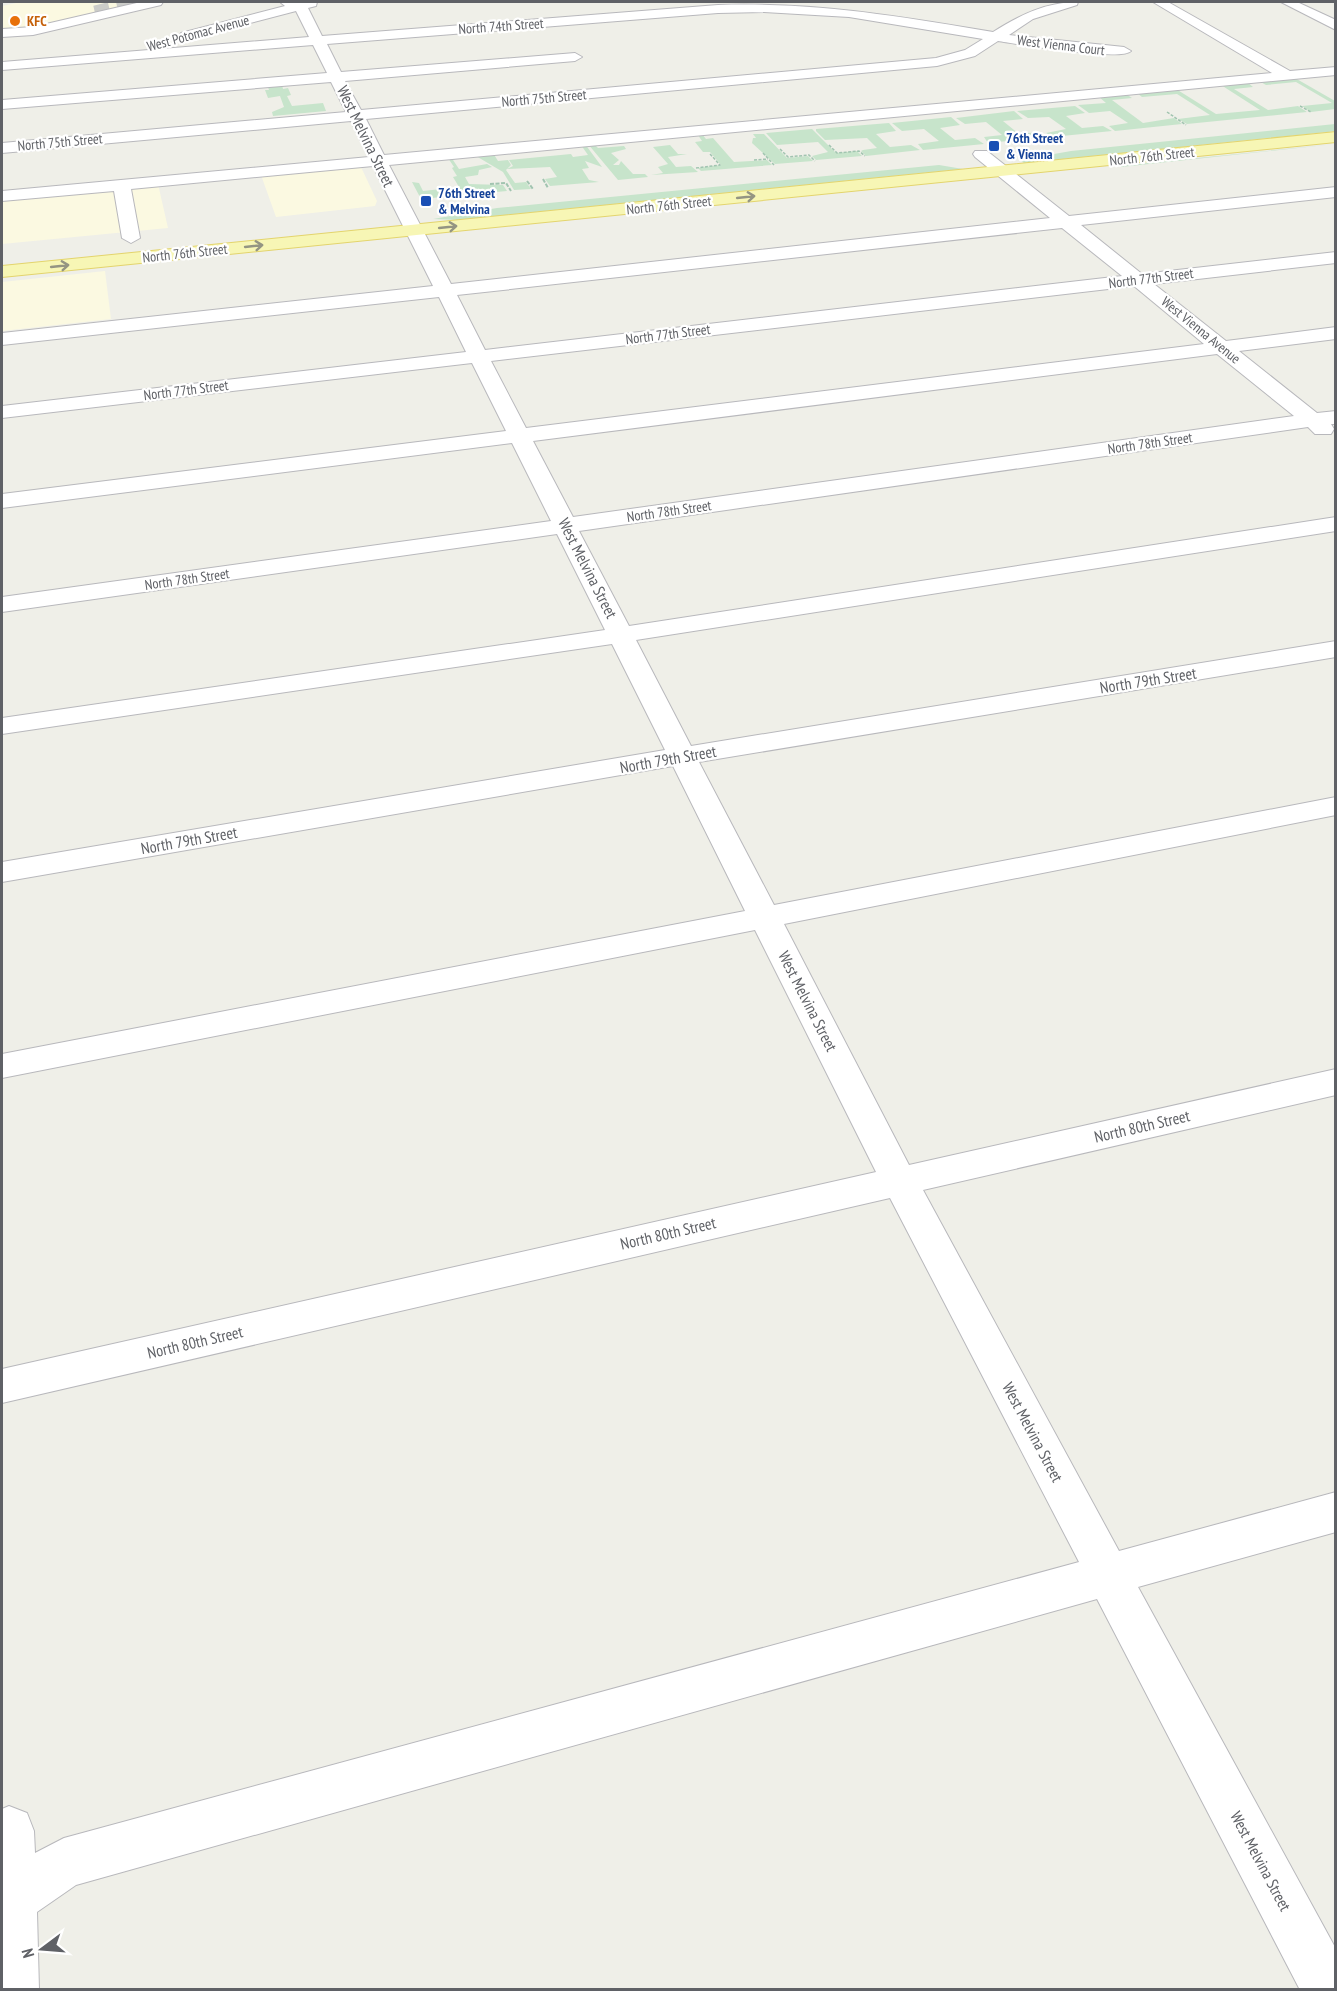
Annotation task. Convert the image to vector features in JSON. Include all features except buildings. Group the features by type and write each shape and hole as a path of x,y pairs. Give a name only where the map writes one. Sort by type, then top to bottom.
{"main road":[{"name":"North 76th Street","path":"2,272 406,215 1002,171 1335,137"},
{"path":"975,154 1009,151"},
{"name":"North 76th Street","path":"108,240 137,237"}],"street":[{"path":"2,33 33,31 156,2"},
{"name":"West Potomac Avenue","path":"113,57 293,4 318,2"},
{"name":"North 75th Street","path":"2,147 891,68 937,62 970,53 999,37 1028,16 1072,2"},
{"path":"1159,2 1287,75"},
{"path":"1288,2 1335,26"},
{"name":"West Melvina Street","path":"293,4 337,76 377,160 480,355 899,1180 1329,1989"},
{"name":"North 74th Street","path":"2,66 718,9 772,8 852,14 999,37"},
{"name":"West Vienna Court","path":"999,37 1124,51"},
{"path":"2,105 575,57"},
{"path":"2,196 1335,71"},
{"name":"West Vienna Avenue","path":"975,154 1002,171 1335,439"},
{"path":"122,185 137,237"},
{"path":"2,339 1335,192"},
{"name":"North 77th Street","path":"2,412 1335,257"},
{"path":"2,501 1335,333"},
{"name":"North 78th Street","path":"2,604 1335,417"},
{"path":"2,726 622,635 1335,524"},
{"name":"North 79th Street","path":"2,872 683,756 1335,650"},
{"path":"2,1066 1335,806"},
{"name":"North 80th Street","path":"2,1386 1335,1082"},
{"path":"11,1900 64,1863 1335,1512"},
{"path":"2,1834 9,1831 13,1989"}],"path":[{"path":"1300,106 1311,112"},
{"path":"825,141 837,153 859,151 865,156"},
{"path":"777,146 788,157 809,155 815,161"},
{"path":"763,153 774,165"},
{"path":"754,160 769,159"},
{"path":"696,167 700,172"},
{"path":"543,179 548,188"},
{"path":"527,181 533,189"},
{"path":"490,184 506,183 511,191"}],"shaded area":[{"path":"21,2 153,2 2,37 2,6"},
{"path":"361,167 377,201 375,206 276,217 261,175"},
{"path":"158,184 168,228 2,244 2,199"},
{"path":"105,271 111,319 2,331 2,282"}],"green space":[{"path":"1295,78 1335,101 1335,109 1311,112 1302,106 1332,103 1296,82 1266,85 1259,81"},
{"path":"1247,82 1253,87 1234,89 1268,110 1298,106 1307,112 1187,124 1178,119 1210,115 1177,94 1142,97 1137,93 1176,89 1216,114 1260,110 1221,85"},
{"path":"267,85 282,85 283,89 288,88 291,95 287,96 292,106 323,103 326,111 273,116 272,112 284,107 280,96 268,98 265,90 269,90"},
{"path":"1126,94 1132,98 1112,100 1143,123 1174,118 1182,124 1115,131 1109,126 1128,123 1110,111 1089,113 1078,105 1106,103 1098,96"},
{"path":"1075,106 1085,113 1066,116 1082,128 1103,126 1112,131 1052,137 1046,133 1066,129 1049,117 1028,118 1017,111"},
{"path":"1014,111 1023,119 1003,121 1019,134 1039,132 1049,137 988,143 984,137 1002,135 986,122 965,124 956,118"},
{"path":"951,117 960,125 940,128 955,140 975,138 984,144 923,150 918,144 939,141 924,129 902,131 892,123"},
{"path":"889,123 896,131 876,134 890,147 911,145 920,150 866,156 861,151 877,148 867,138 825,140 816,131 816,129"},
{"path":"1335,124 1335,131 1328,132 1024,163 1020,160 1071,151"},
{"path":"812,129 836,153 857,151 862,156 816,160 812,156 828,152 818,142 777,145 766,133"},
{"path":"702,134 706,139 713,138 734,162 767,160 772,165 701,171 698,168 721,165 710,152 703,152 695,142 702,141 698,135"},
{"path":"753,134 764,134 787,158 808,156 813,161 775,164 752,143 753,138 756,138"},
{"path":"585,144 602,167 585,161 589,168 582,169 589,180 599,182 550,186 545,179 557,177 550,167 507,169 513,166 509,160 571,154 573,157 588,155 581,145"},
{"path":"588,144 594,144 598,148 624,146 626,149 611,153 619,160 613,165 619,165 621,161 633,174 645,174 648,177 618,180"},
{"path":"1335,144 1121,167 1119,166"},
{"path":"670,145 678,154 687,154 668,157 676,167 691,166 698,172 651,175 663,173 658,167 668,164 653,147"},
{"path":"493,153 498,161 508,160 511,165 506,170 515,183 526,182 531,189 514,190 503,172 476,156"},
{"path":"448,158 455,159 453,160 459,169 487,164 492,167 479,170 478,175 465,177 469,184 503,185 507,191 421,199 412,182 419,183 423,191 459,187 453,177 457,176 452,168 454,167"},
{"path":"939,165 963,169 457,220 433,219 497,208"}],"tunnel":[{"path":"95,13 142,2"}],"place":[{"name":"KFC","path":"15,21"},
{"name":"76th Street & Vienna","path":"994,146"},
{"name":"76th Street & Melvina","path":"426,201"}]}
